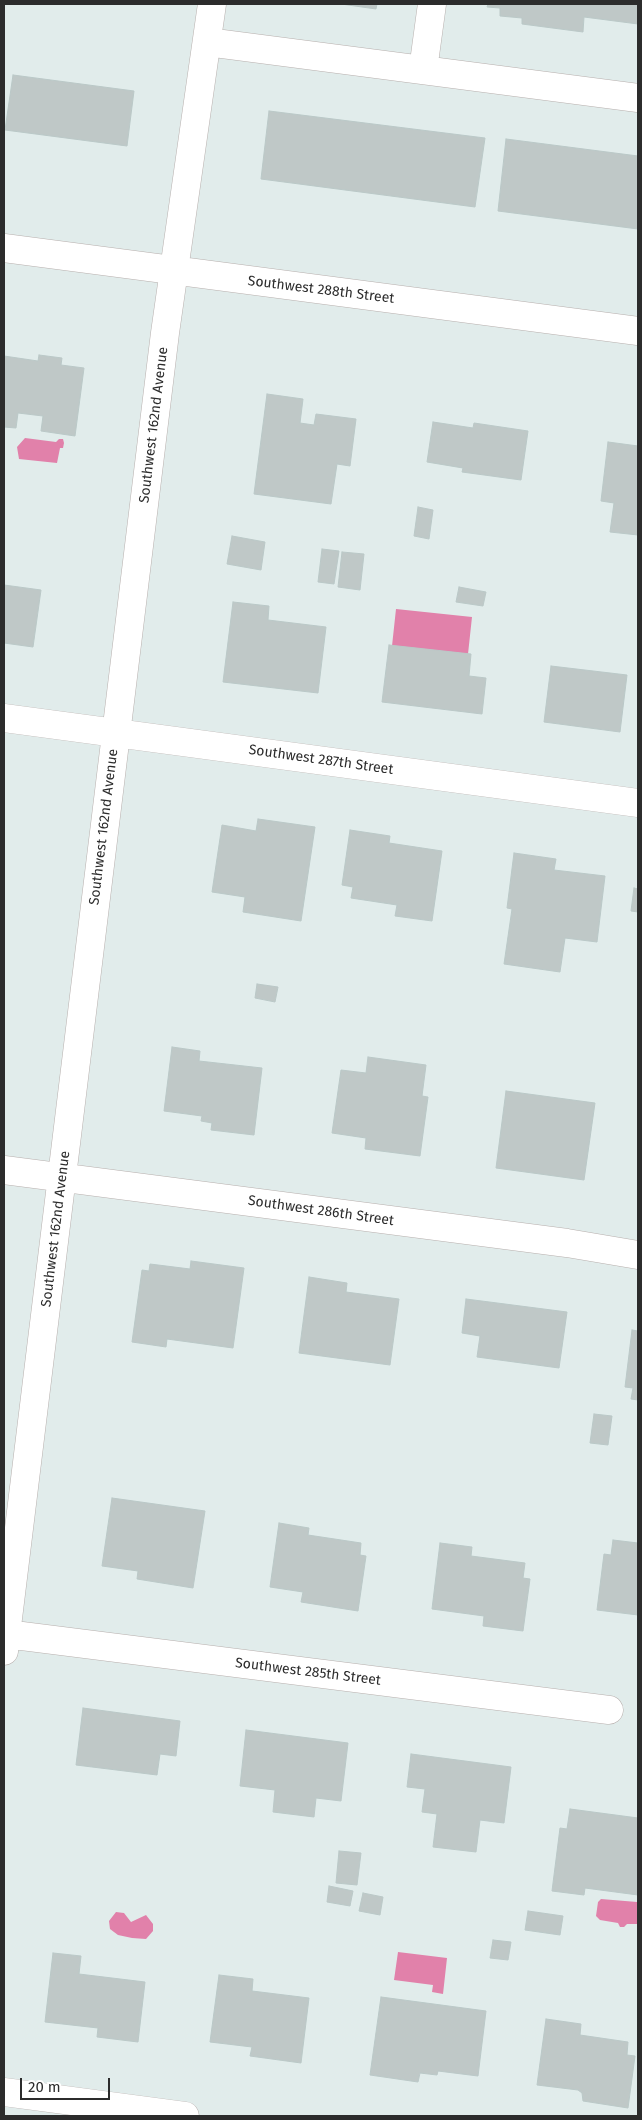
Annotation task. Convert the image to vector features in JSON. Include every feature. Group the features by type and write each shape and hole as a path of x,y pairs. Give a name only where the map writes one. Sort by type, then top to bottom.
{"street":[{"name":"Southwest 162nd Avenue","path":"5,1643 115,733 175,270 212,4"},
{"path":"423,70 432,4"},
{"path":"207,42 638,98"},
{"name":"Southwest 288th Street","path":"4,248 638,331"},
{"name":"Southwest 287th Street","path":"4,718 638,803"},
{"name":"Southwest 286th Street","path":"4,1170 567,1243 638,1255"},
{"name":"Southwest 285th Street","path":"5,1643 609,1710"},
{"path":"4,2092 185,2116"}],"shaded area":[{"path":"25,438 56,442 59,439 63,439 63,448 60,448 57,463 19,459 17,447"},
{"path":"396,609 472,617 468,654 392,646"},
{"path":"601,1899 637,1902 638,1923 620,1927 618,1923 600,1920 596,1916 598,1902"},
{"path":"116,1912 124,1913 131,1922 146,1915 153,1924 153,1931 146,1939 118,1935 110,1929 109,1921"},
{"path":"398,1952 447,1958 443,1994 432,1992 433,1985 394,1980"}],"building":[{"path":"341,4 377,4 376,9"},
{"path":"488,4 638,4 638,24 584,17 583,32 522,24 522,18 500,16 500,8 487,7"},
{"path":"13,75 134,91 127,146 5,130"},
{"path":"269,111 485,138 475,207 261,179"},
{"path":"506,139 638,156 638,229 498,211"},
{"path":"39,355 62,358 61,365 84,368 75,436 41,431 43,416 18,413 16,428 4,427 4,356 38,361"},
{"path":"267,394 303,399 300,423 314,425 316,414 356,419 350,466 337,464 331,504 254,494"},
{"path":"433,422 473,428 474,423 528,431 521,480 462,472 463,468 427,462"},
{"path":"608,442 638,446 638,535 610,532 614,503 601,501"},
{"path":"418,507 433,510 429,539 414,536"},
{"path":"232,536 265,542 261,570 227,564"},
{"path":"322,549 339,551 334,584 318,582"},
{"path":"342,552 364,554 360,590 338,587"},
{"path":"4,585 41,590 33,647 4,643"},
{"path":"459,587 486,592 483,606 456,602"},
{"path":"233,602 269,606 268,620 326,627 318,693 223,682"},
{"path":"389,645 471,654 469,676 486,678 482,714 382,702"},
{"path":"551,666 627,675 620,732 544,722"},
{"path":"258,819 315,827 301,921 243,912 245,897 212,892 222,825 256,831"},
{"path":"350,830 390,836 389,843 442,851 432,921 395,916 397,905 351,898 353,887 342,885"},
{"path":"514,853 556,859 554,870 605,876 597,942 565,938 560,972 504,964 512,909 507,908"},
{"path":"634,888 638,889 638,912 631,911"},
{"path":"257,984 278,987 275,1002 255,998"},
{"path":"172,1047 200,1051 199,1061 262,1068 254,1135 211,1130 212,1123 201,1121 202,1116 164,1111"},
{"path":"368,1057 426,1065 422,1096 428,1097 420,1156 365,1149 366,1138 332,1133 341,1070 366,1073"},
{"path":"506,1091 595,1103 584,1180 496,1168"},
{"path":"191,1261 244,1268 233,1348 167,1339 166,1347 132,1342 142,1270 149,1271 150,1264 190,1269"},
{"path":"309,1277 347,1283 346,1292 399,1299 390,1365 299,1353"},
{"path":"466,1299 567,1312 559,1368 477,1357 480,1336 462,1333"},
{"path":"632,1330 638,1331 638,1400 631,1399 633,1388 625,1387"},
{"path":"594,1414 612,1416 608,1445 590,1443"},
{"path":"112,1498 205,1511 193,1588 137,1579 138,1571 102,1566"},
{"path":"279,1523 309,1528 308,1535 361,1543 360,1555 366,1556 358,1611 301,1602 303,1592 270,1587"},
{"path":"613,1540 638,1543 638,1615 597,1610 604,1554 611,1555"},
{"path":"440,1543 472,1547 471,1556 525,1563 523,1578 530,1579 523,1631 483,1626 484,1616 432,1609"},
{"path":"83,1708 180,1721 176,1756 160,1754 157,1775 76,1765"},
{"path":"246,1730 348,1743 341,1801 316,1798 314,1817 273,1812 275,1790 240,1786"},
{"path":"411,1754 511,1767 504,1823 480,1820 476,1852 433,1847 437,1814 422,1812 425,1789 407,1787"},
{"path":"570,1809 638,1818 638,1895 585,1888 584,1895 552,1891 560,1828 567,1829"},
{"path":"339,1851 361,1853 357,1885 336,1883"},
{"path":"329,1886 353,1891 350,1906 327,1902"},
{"path":"363,1893 383,1897 380,1915 359,1911"},
{"path":"528,1911 563,1916 560,1935 525,1930"},
{"path":"493,1940 511,1942 508,1960 490,1958"},
{"path":"53,1953 81,1956 79,1974 145,1982 138,2042 97,2037 98,2028 45,2022"},
{"path":"219,1975 253,1979 252,1991 309,1998 301,2063 250,2056 252,2047 210,2042"},
{"path":"381,1997 486,2011 478,2076 438,2071 437,2075 420,2073 418,2082 370,2075"},
{"path":"546,2019 581,2024 580,2035 628,2042 627,2055 635,2056 628,2108 583,2101 582,2093 578,2090 537,2085"}]}
